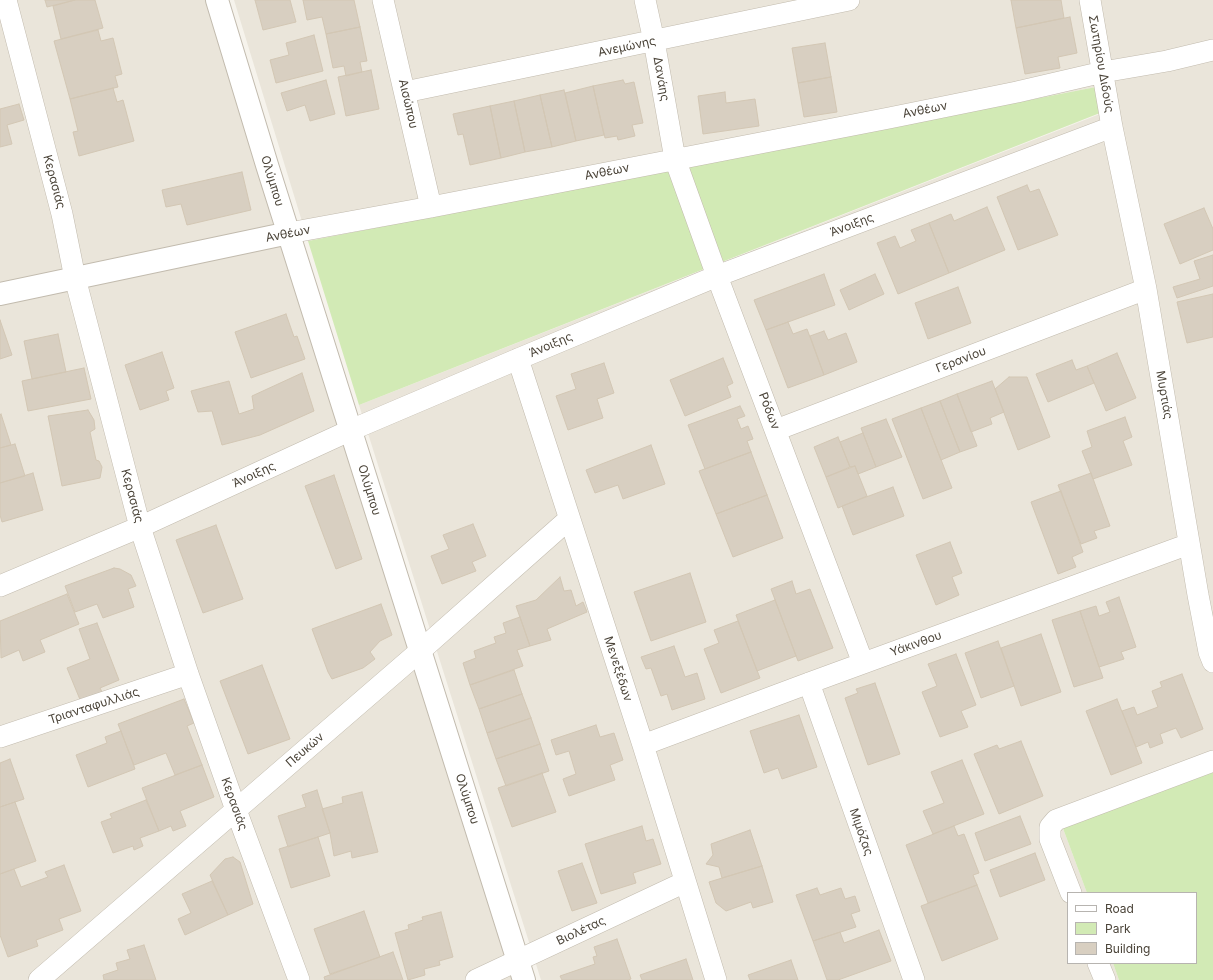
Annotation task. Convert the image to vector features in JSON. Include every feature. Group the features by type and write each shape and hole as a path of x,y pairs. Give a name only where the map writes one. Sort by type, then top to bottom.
{"street":[{"name":"Κερασιάς","path":"6,0 62,214 75,278 140,527 188,674 236,810 299,980"},
{"name":"Ολύμπου","path":"217,0 521,970"},
{"name":"Αισώπου","path":"383,0 431,207"},
{"name":"Δανάης","path":"645,0 654,41 675,159"},
{"name":"Ανεμώνης","path":"405,92 849,0"},
{"name":"Σωτηρίου Διδούς","path":"1090,0 1112,127"},
{"name":"Ανθέων","path":"0,294 289,233 431,207 1017,92 1103,72 1168,61 1213,50"},
{"name":"Άνοιξης","path":"0,586 140,527 351,430 717,276 1112,127"},
{"name":"Μυρτιάς","path":"1112,127 1146,289 1189,544 1212,655"},
{"name":"Ρόδων","path":"675,159 717,276 863,663"},
{"name":"Γερανίου","path":"776,430 1146,289"},
{"name":"Μενεξέδων","path":"518,359 643,745 716,980"},
{"name":"Πευκών","path":"39,980 420,651 569,519"},
{"name":"Υάκινθου","path":"643,745 1189,544"},
{"name":"Τριανταφυλλιάς","path":"0,737 188,674"},
{"name":"Μιμόζας","path":"809,683 914,980"},
{"path":"1071,892 1050,839 1050,827 1056,820 1213,761"},
{"name":"Βιολέτας","path":"476,980 521,970 685,882"},
{"path":"1098,964 1105,980"}],"shaded area":[{"path":"0,0 207,0 515,980 0,980"},
{"path":"234,0 1213,0 1213,763 1061,823 1087,892 1067,892 1067,964 1113,964 1119,980 541,980 359,405 1105,112 1101,86 308,241"}],"green space":[{"path":"1101,86 1105,111 359,405 308,241"},
{"path":"1213,763 1213,980 1119,980 1113,964 1197,964 1197,892 1087,892 1061,823"}],"building":[{"path":"45,0 75,0 47,7"},
{"path":"75,0 95,0 103,28 61,39 53,6"},
{"path":"255,0 290,0 296,22 263,30"},
{"path":"303,0 354,0 360,27 326,34 322,17 307,20"},
{"path":"1011,0 1061,0 1064,18 1016,28"},
{"path":"1070,17 1077,53 1058,57 1060,68 1025,74 1016,28"},
{"path":"360,27 367,61 360,62 362,72 346,76 344,66 333,68 326,34"},
{"path":"98,30 101,41 113,38 122,74 115,76 118,87 70,99 54,41"},
{"path":"314,35 323,71 276,83 270,60 289,55 286,43"},
{"path":"825,43 831,77 798,83 792,48"},
{"path":"371,70 379,109 346,116 338,77"},
{"path":"831,77 837,112 804,117 798,83"},
{"path":"326,80 335,114 310,121 305,105 287,111 281,93"},
{"path":"623,80 625,84 634,82 643,123 632,125 635,136 618,140 617,136 605,138 593,86"},
{"path":"593,86 604,135 576,141 565,93"},
{"path":"113,88 117,102 123,100 134,141 79,156 73,132 78,131 70,99"},
{"path":"564,90 576,141 552,147 540,95"},
{"path":"725,92 726,103 755,99 759,126 703,134 698,96"},
{"path":"540,95 552,147 525,152 514,101"},
{"path":"514,101 525,152 501,158 490,106"},
{"path":"19,104 24,120 7,125 12,144 0,147 0,109"},
{"path":"490,106 501,158 470,165 463,134 458,135 453,114"},
{"path":"242,172 251,210 187,225 181,204 166,207 162,190"},
{"path":"1027,185 1030,192 1039,189 1058,235 1018,250 997,197"},
{"path":"987,207 1005,250 949,273 929,223 951,214 954,221"},
{"path":"1204,208 1213,229 1213,250 1180,264 1164,224"},
{"path":"929,223 949,273 898,294 877,243 895,236 900,248 916,241 911,230"},
{"path":"1213,255 1213,286 1177,298 1173,287 1200,279 1194,261"},
{"path":"824,274 835,305 766,330 754,300"},
{"path":"875,274 884,294 849,310 840,290"},
{"path":"958,287 971,323 928,339 915,303"},
{"path":"1213,294 1213,337 1187,343 1177,302"},
{"path":"286,314 294,337 297,336 305,359 251,378 235,332"},
{"path":"0,320 12,355 0,359"},
{"path":"788,322 793,334 807,329 824,375 788,388 766,330"},
{"path":"824,331 828,340 846,333 857,362 824,375 810,336"},
{"path":"58,334 66,372 32,379 24,341"},
{"path":"162,352 174,388 166,391 169,400 140,410 125,365"},
{"path":"1117,353 1136,398 1106,411 1087,366"},
{"path":"723,358 733,383 727,386 731,397 685,416 670,380"},
{"path":"1072,360 1076,370 1087,366 1094,383 1048,402 1036,374"},
{"path":"604,363 614,393 597,399 603,418 568,430 556,396 576,389 571,374"},
{"path":"84,368 91,399 28,411 22,381"},
{"path":"302,373 314,411 260,435 222,445 212,411 198,412 191,391 229,381 239,414 254,409 252,396"},
{"path":"1009,377 1027,377 1050,437 1018,450 995,389"},
{"path":"992,381 1004,412 990,418 992,424 971,432 957,394"},
{"path":"957,394 977,446 960,452 940,401"},
{"path":"940,401 960,452 941,460 921,408"},
{"path":"740,406 745,416 737,419 741,429 748,426 753,439 747,441 751,452 705,469 688,425"},
{"path":"921,408 952,488 923,499 892,419"},
{"path":"88,410 94,420 95,429 90,432 96,460 99,461 102,467 100,478 62,486 48,416"},
{"path":"1,414 11,445 0,448 0,415"},
{"path":"1125,417 1132,437 1123,441 1132,465 1093,479 1082,451 1092,447 1087,431"},
{"path":"886,419 902,457 876,467 861,428"},
{"path":"863,433 876,467 858,474 855,466 850,467 840,442"},
{"path":"838,437 850,467 826,477 814,447"},
{"path":"15,444 25,476 0,483 0,448"},
{"path":"651,445 665,484 623,499 618,485 595,493 586,470"},
{"path":"751,452 767,495 716,514 699,471"},
{"path":"855,466 867,496 838,508 826,477"},
{"path":"33,473 43,510 2,522 0,515 0,483"},
{"path":"1091,473 1110,526 1094,531 1097,538 1081,544 1058,485"},
{"path":"334,475 362,559 336,569 305,486"},
{"path":"893,487 904,516 853,535 842,506"},
{"path":"1061,491 1083,552 1072,557 1076,567 1058,574 1031,502"},
{"path":"767,495 783,538 733,557 716,514"},
{"path":"473,524 486,556 472,562 476,571 442,584 431,556 449,549 443,535"},
{"path":"216,525 243,599 203,613 176,540"},
{"path":"950,542 962,573 952,577 959,595 936,605 916,555"},
{"path":"114,568 120,569 131,575 136,586 128,589 134,607 103,618 97,604 75,612 65,586"},
{"path":"690,573 706,622 651,641 634,592"},
{"path":"560,577 564,591 571,590 576,606 583,602 587,612 547,629 551,640 530,646 516,606 536,600"},
{"path":"792,581 796,594 810,589 833,648 798,661 771,589"},
{"path":"67,594 79,624 40,640 45,652 23,661 19,650 1,658 0,621"},
{"path":"1119,597 1136,647 1121,652 1124,659 1099,667 1080,611 1096,606 1099,616 1110,612 1106,602"},
{"path":"775,600 796,656 757,671 736,615"},
{"path":"381,604 392,635 380,641 370,652 375,659 363,668 332,679 312,629"},
{"path":"1080,611 1103,678 1074,687 1052,620"},
{"path":"520,617 530,646 517,650 523,666 470,685 463,663 476,658 474,651 496,643 494,637 506,633 503,623"},
{"path":"738,621 760,678 721,693 704,649 719,643 714,630"},
{"path":"97,623 119,680 100,688 103,694 81,702 67,668 90,659 79,629"},
{"path":"1041,634 1061,692 1021,706 1001,648"},
{"path":"998,641 1014,686 981,698 965,653"},
{"path":"674,646 685,677 697,673 705,699 672,710 667,694 661,696 651,668 646,669 641,657"},
{"path":"956,654 976,705 961,711 968,727 940,737 922,692 937,686 928,664"},
{"path":"262,665 290,739 248,754 220,681"},
{"path":"514,670 522,694 479,709 470,685"},
{"path":"1182,674 1203,729 1181,738 1176,728 1160,734 1163,743 1150,748 1148,742 1136,747 1122,711 1134,707 1137,715 1158,707 1152,691 1162,687 1160,682"},
{"path":"875,683 900,754 868,765 845,698 858,693 856,689"},
{"path":"522,694 531,718 487,733 479,709"},
{"path":"184,699 194,723 187,726 202,765 175,775 166,753 134,765 118,724"},
{"path":"1117,699 1142,763 1111,775 1086,711"},
{"path":"799,715 817,767 782,779 778,768 764,773 750,731"},
{"path":"531,718 540,744 496,759 487,733"},
{"path":"596,725 600,737 614,733 623,760 610,765 615,780 569,796 563,779 576,774 569,751 556,755 551,740"},
{"path":"121,731 135,769 88,787 76,755 107,743 105,737"},
{"path":"1021,741 1043,796 999,814 974,754 997,745 999,749"},
{"path":"540,744 549,771 506,786 496,759"},
{"path":"10,759 24,799 0,807 0,763"},
{"path":"962,760 984,814 933,834 923,811 944,803 931,772"},
{"path":"202,765 214,797 180,811 186,826 173,831 171,826 159,831 142,788"},
{"path":"542,773 556,812 512,827 498,788"},
{"path":"317,790 330,833 288,847 278,816 306,807 302,795"},
{"path":"362,792 378,852 352,858 351,851 334,856 330,833 322,809 343,803 342,797"},
{"path":"146,800 159,831 140,838 143,846 134,850 133,846 113,853 101,822 112,818 110,814"},
{"path":"15,802 36,861 0,874 0,807"},
{"path":"1020,816 1031,844 985,861 975,833"},
{"path":"642,826 646,841 653,839 661,864 633,873 636,883 601,894 585,844"},
{"path":"954,826 958,836 964,834 979,873 973,875 977,885 928,903 906,845"},
{"path":"750,830 762,866 722,878 719,867 706,864 713,855 711,844"},
{"path":"318,837 330,876 291,888 279,849"},
{"path":"1035,853 1045,880 1000,897 990,870"},
{"path":"233,857 240,862 253,904 228,915 210,875 225,859"},
{"path":"582,863 597,903 572,911 558,871"},
{"path":"64,865 81,911 59,919 63,930 36,940 38,946 8,957 0,935 0,874 14,869 21,887 48,877 45,872"},
{"path":"762,866 773,902 753,908 751,902 726,911 716,903 709,882"},
{"path":"212,881 228,915 185,935 178,919 191,913 182,894"},
{"path":"977,885 998,939 942,961 921,906"},
{"path":"817,888 820,895 841,888 845,899 855,896 860,911 851,914 856,927 813,941 796,895"},
{"path":"364,911 380,957 330,974 314,929"},
{"path":"441,912 453,957 439,961 440,965 424,969 425,975 408,980 395,933 409,929 408,925 423,920 422,917"},
{"path":"879,930 891,961 838,980 827,980 813,941 840,932 844,943"},
{"path":"617,939 631,979 562,980 560,976 595,964 593,957 597,956 594,947"},
{"path":"144,945 156,980 104,980 103,975 118,970 116,963 130,959 127,950"},
{"path":"393,952 403,980 325,980 324,977"},
{"path":"686,959 693,980 642,980 640,975"},
{"path":"791,960 798,980 750,980 748,975"}]}
